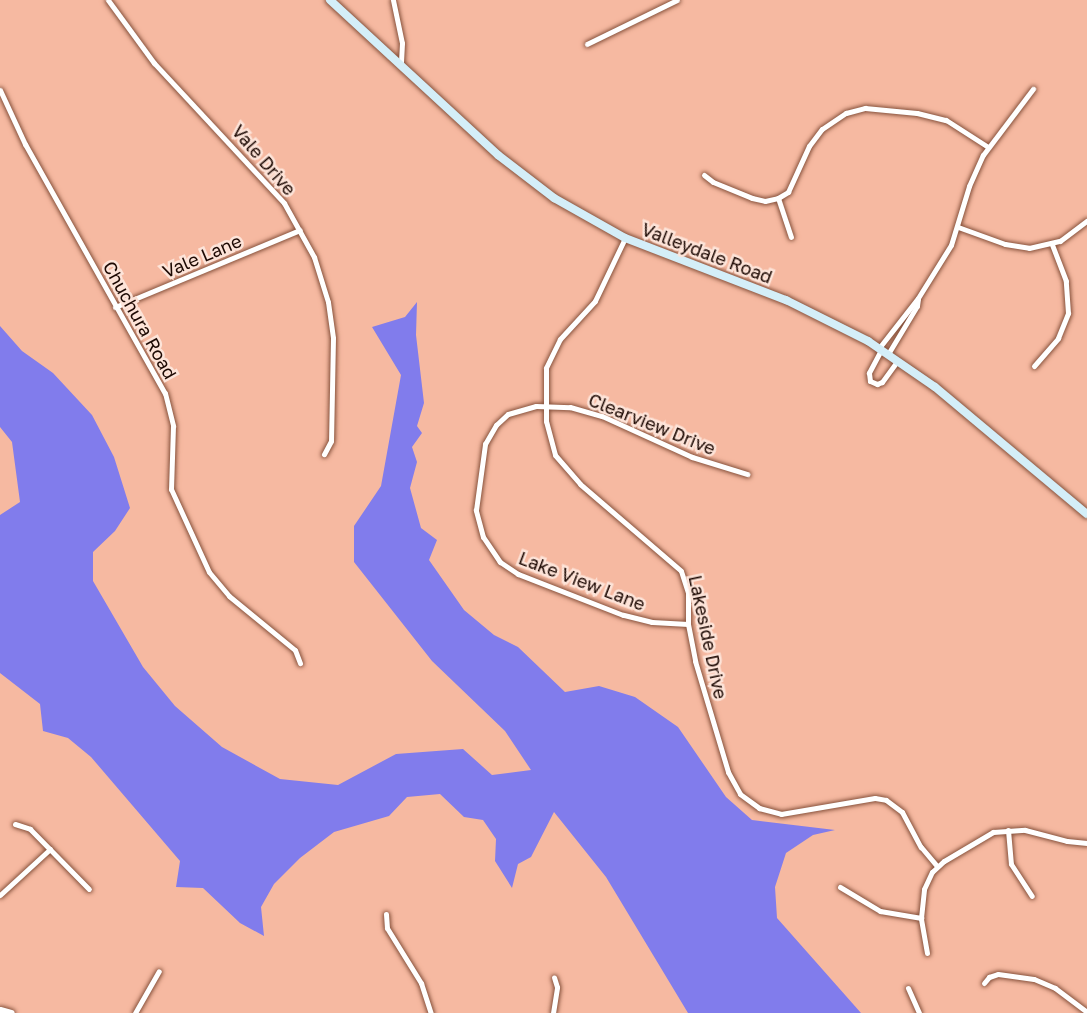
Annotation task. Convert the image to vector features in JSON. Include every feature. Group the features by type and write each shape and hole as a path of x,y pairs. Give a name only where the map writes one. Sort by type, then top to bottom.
{"main road":[{"name":"Valleydale Road","path":"330,0 527,179 579,214 625,238 786,300 883,350 1087,514"}],"street":[{"name":"Vale Drive","path":"108,0 154,63 284,202 300,230 323,280 330,315 333,360 331,441 324,454"},
{"path":"393,0 402,43 401,65"},
{"path":"587,44 677,0"},
{"path":"897,360 882,382 874,383 869,373 951,245 969,186 988,147 1033,89"},
{"name":"Chuchura Road","path":"0,90 25,144 165,393 173,426 171,489 209,572 229,596 295,650 300,663"},
{"path":"704,175 713,182 760,201 778,198 788,192 809,146 822,129 835,119 859,109 881,107 938,118 962,128 988,147"},
{"path":"778,198 791,237"},
{"path":"958,227 1016,247 1052,245 1087,221"},
{"name":"Vale Lane","path":"115,307 300,230"},
{"name":"Lakeside Drive","path":"625,238 595,301 552,351 545,376 545,406 553,450 565,469 681,571 688,593 688,624 695,661 728,772 745,800 766,811 785,814 868,799 886,800 906,817 921,847 937,866"},
{"path":"1034,366 1058,338 1068,313 1066,281 1052,245"},
{"path":"883,350 917,306 918,298"},
{"name":"Clearview Drive","path":"545,406 589,411 692,457 747,474"},
{"name":"Lake View Lane","path":"545,406 528,407 508,414 488,436 481,462 476,510 486,543 500,562 511,570 556,590 639,620 688,624"},
{"path":"15,824 30,829 89,889"},
{"path":"1008,830 1011,864 1032,896"},
{"path":"927,953 922,918 924,889 937,866 989,833 1008,830 1025,830 1060,840 1087,843"},
{"path":"0,895 50,849"},
{"path":"840,887 880,911 922,918"},
{"path":"386,914 387,928 421,983 431,1013"},
{"path":"135,1013 159,971"},
{"path":"984,983 989,977 998,974 1034,979 1055,988 1087,1012"},
{"path":"553,1013 557,987 554,977"},
{"path":"908,988 919,1013"},
{"path":"0,1010 11,1013"}],"shaded area":[{"path":"417,302 416,335 424,403 417,426 422,433 412,447 417,462 410,488 421,528 437,540 429,560 464,610 494,635 518,647 565,692 599,686 635,697 678,727 726,797 752,820 835,830 813,835 786,853 775,887 777,918 861,1013 688,1013 606,877 554,812 531,857 518,864 512,888 495,861 496,839 483,820 464,817 440,794 407,797 389,816 334,832 300,858 274,884 261,907 264,936 240,923 203,888 176,887 180,861 91,757 68,738 43,731 40,704 0,673 0,515 20,502 12,442 0,427 0,326 22,351 53,373 92,415 114,457 130,508 115,531 93,552 93,581 143,667 175,706 222,747 280,779 338,785 396,754 463,749 492,775 531,770 505,731 432,661 354,562 354,526 381,486 401,375 372,327 405,317"}]}
